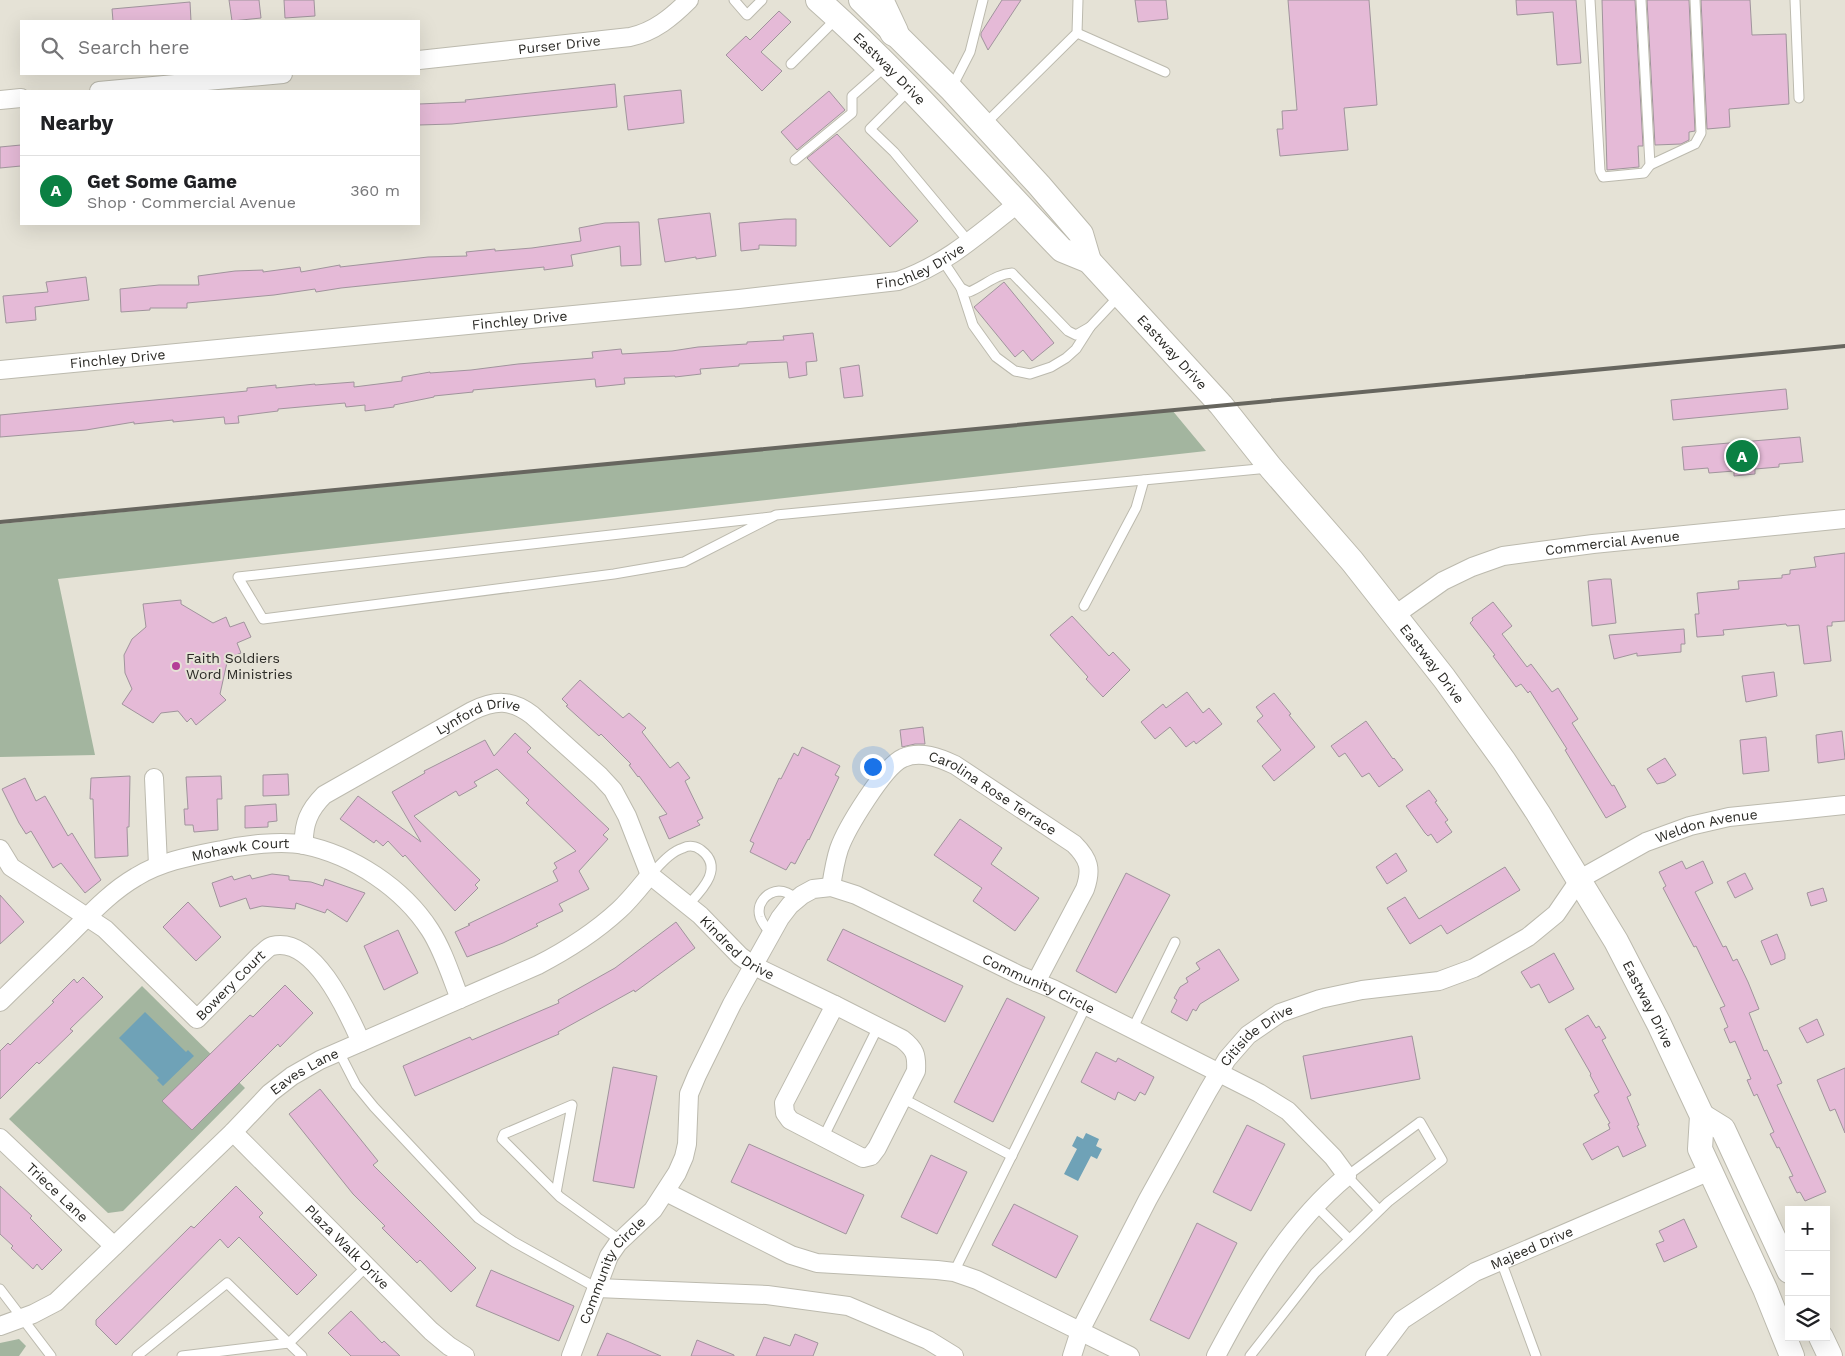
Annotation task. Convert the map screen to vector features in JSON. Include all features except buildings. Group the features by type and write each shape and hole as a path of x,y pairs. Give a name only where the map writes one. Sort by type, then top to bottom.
{"main road":[{"name":"Eastway Drive","path":"818,0 910,89 1062,250 1089,261 1220,405 1271,468 1352,561 1395,615 1504,761 1580,879 1616,941 1655,1016 1702,1116 1700,1149 1765,1289 1792,1356"},
{"name":"Eastway Drive","path":"861,0 985,124 1081,234 1089,261"},
{"path":"879,0 894,32"},
{"path":"1702,1116 1722,1129 1785,1263"},
{"path":"1823,1341 1830,1356"}],"street":[{"name":"Purser Drive","path":"420,60 630,37 647,32 672,18 689,0"},
{"path":"110,90 272,75"},
{"path":"0,100 20,98"},
{"name":"Finchley Drive","path":"0,370 864,286 898,281 916,275 943,261 1017,204"},
{"name":"Commercial Avenue","path":"1395,615 1443,581 1467,569 1503,556 1593,544 1845,519"},
{"name":"Lynford Drive","path":"304,845 303,831 306,820 313,807 324,795 472,711 483,706 505,702 520,706 532,715 613,790 628,816 650,875"},
{"name":"Carolina Rose Terrace","path":"831,886 840,847 869,794 893,764 913,755 941,759 955,765 1074,844 1083,853 1088,862 1089,878 1086,889 1036,982"},
{"path":"154,778 158,865"},
{"name":"Weldon Avenue","path":"1580,879 1646,842 1690,826 1729,817 1845,805"},
{"name":"Mohawk Court","path":"0,1002 112,893 135,877 158,865 183,858 232,848 265,844 304,845 354,863 375,875 399,894 430,930 460,999"},
{"path":"0,849 11,868 87,917"},
{"name":"Kindred Drive","path":"650,875 688,905 740,956 754,966 835,1005 902,1039 911,1046 916,1057 916,1071 872,1156 862,1158 790,1120 786,1113 784,1103 835,1005"},
{"name":"Eaves Lane","path":"0,1326 56,1302 234,1132 270,1093 292,1076 320,1060 538,965 568,949 592,933 620,909 650,875"},
{"name":"Citiside Drive","path":"1072,1356 1080,1331 1148,1199 1219,1072 1248,1035 1280,1013 1320,999 1362,990 1439,981 1474,968 1528,937 1556,914 1580,879"},
{"name":"Community Circle","path":"571,1356 609,1256 621,1241 653,1210 666,1192 684,1157 687,1144 689,1094 732,1004 771,934 790,905 813,889 831,886 856,895 1086,1006 1259,1093 1288,1111 1333,1157 1348,1176"},
{"name":"Bowery Court","path":"87,917 106,929 197,1019 260,955 272,946 289,946 313,961 327,978 341,998 361,1042"},
{"name":"Plaza Walk Drive","path":"234,1132 431,1331 465,1356"},
{"name":"Triece Lane","path":"0,1138 114,1246"},
{"name":"Majeed Drive","path":"1376,1356 1402,1320 1475,1272 1710,1171"},
{"path":"1216,1356 1282,1245 1315,1205 1348,1176"},
{"path":"666,1192 791,1255 817,1263 954,1272 978,1280 1130,1356"},
{"path":"597,1288 767,1295 848,1306 928,1340 954,1356"}],"lane":[{"path":"734,0 747,15 762,0"},
{"path":"951,89 970,52 983,0"},
{"path":"985,124 1077,33 1078,0"},
{"path":"1590,0 1600,171 1603,177 1644,173 1650,165 1695,144 1700,133 1695,0"},
{"path":"1642,0 1650,165"},
{"path":"1795,0 1800,98"},
{"path":"790,64 838,18"},
{"path":"1077,33 1165,72"},
{"path":"795,160 852,113 852,96 886,65"},
{"path":"910,89 870,129 894,152 968,242"},
{"path":"943,261 961,288 973,325 996,357 1015,371 1030,374 1051,367 1066,358 1076,349 1090,327 1120,295"},
{"path":"961,288 969,292 980,288 1002,273 1012,273 1068,331 1076,334 1090,327"},
{"path":"771,517 684,562 614,574 262,619 238,577 786,514 1271,468"},
{"path":"1084,606 1136,508 1144,480"},
{"path":"650,875 673,853 693,846 701,849 707,855 712,865 711,876 703,889 688,905"},
{"path":"771,934 760,917 759,910 762,900 769,894 779,891 788,892 798,899"},
{"path":"1132,1030 1175,942"},
{"path":"954,1272 1086,1006"},
{"path":"822,1138 878,1027"},
{"path":"339,1052 356,1085 374,1107 478,1218 514,1242 597,1288"},
{"path":"902,1098 1012,1156"},
{"path":"556,1193 572,1104 504,1134 502,1139 556,1193 621,1241"},
{"path":"1250,1356 1316,1273 1349,1239 1379,1210 1442,1160 1420,1122 1348,1176 1379,1210"},
{"path":"1315,1205 1349,1239"},
{"path":"1501,1261 1536,1356"},
{"path":"182,1356 289,1343 367,1266"},
{"path":"137,1356 227,1283 302,1356"},
{"path":"0,1289 51,1356"}],"green space":[{"path":"1172,410 1206,451 58,579 95,755 0,757 0,524"},
{"path":"142,986 245,1088 123,1211 108,1213 9,1119"},
{"path":"19,1339 26,1346 19,1356 0,1356 0,1343"}],"water":[{"path":"145,1012 186,1052 188,1050 194,1056 163,1086 157,1080 159,1078 119,1038"},
{"path":"1086,1133 1099,1139 1096,1146 1102,1149 1097,1159 1091,1156 1078,1181 1064,1174 1077,1149 1072,1146 1077,1136 1083,1139"}],"railway":[{"path":"0,522 1845,346"}],"place":[{"name":"Get Some Game","path":"1742,456"},
{"name":"Faith Soldiers Word Ministries","path":"176,666"}]}
